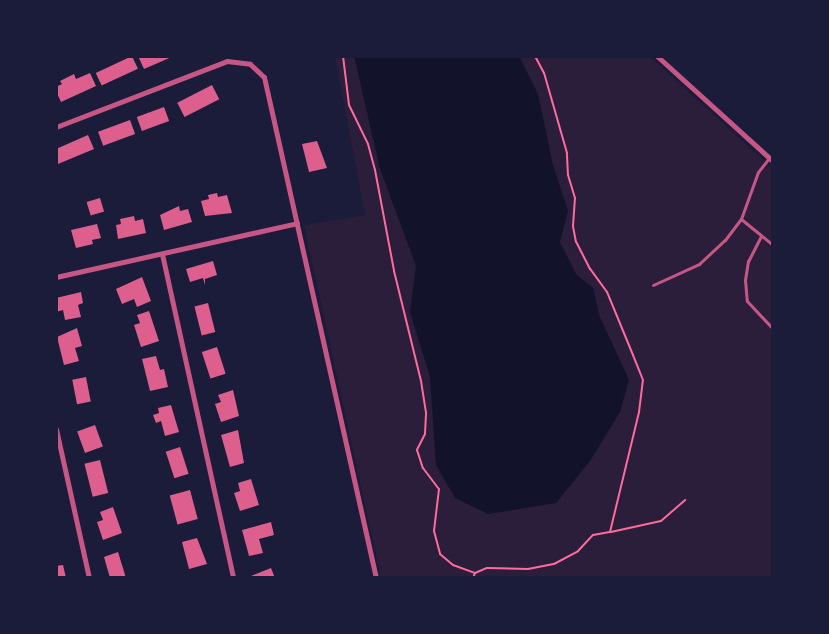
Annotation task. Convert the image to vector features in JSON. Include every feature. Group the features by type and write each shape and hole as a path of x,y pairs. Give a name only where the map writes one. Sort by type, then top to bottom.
{"street":[{"path":"657,56 771,159"},
{"path":"56,127 227,61 250,64 266,83 376,578"},
{"path":"56,277 297,223"},
{"path":"162,254 232,578"},
{"path":"56,429 89,578"}],"lane":[{"path":"653,285 699,264 725,240 741,218 758,172 771,159"},
{"path":"741,218 773,245"},
{"path":"761,236 748,261 745,280 747,301 773,329"}],"path":[{"path":"342,56 349,106 368,144 375,170 394,271 421,381 426,414 426,434 417,450 422,468 439,489 434,531 440,554 453,564 475,573 487,568 518,569 554,564 578,552 593,534 661,521 685,500"},
{"path":"535,56 544,72 567,153 568,175 575,198 573,226 576,242 590,269 607,292 643,380 639,412 626,458 610,532"},
{"path":"473,578 475,573"}],"shaded area":[{"path":"335,56 649,56 773,169 773,578 381,578 304,225 365,215"},
{"path":"354,56 519,56 538,94 553,165 568,211 560,242 576,274 593,288 599,315 629,380 620,412 590,461 556,503 488,514 455,498 436,465 430,377 410,312 416,266 380,169"}],"building":[{"path":"132,56 138,69 102,86 96,73"},
{"path":"138,56 174,56 144,69"},
{"path":"90,73 96,86 61,102 56,91 56,87 62,84 60,81 74,74 76,79"},
{"path":"212,85 219,99 185,117 177,103"},
{"path":"164,107 169,121 142,131 137,117"},
{"path":"130,120 135,134 103,146 98,132"},
{"path":"88,135 94,149 58,164 56,149"},
{"path":"317,141 327,168 309,172 302,144"},
{"path":"217,193 218,197 227,195 232,213 205,216 201,201 209,199 208,195"},
{"path":"100,198 104,211 91,215 87,202"},
{"path":"179,206 180,211 188,209 192,222 164,230 160,215"},
{"path":"134,216 135,221 143,219 146,233 118,239 116,225 121,224 120,219"},
{"path":"97,224 101,238 92,240 93,244 76,248 71,230"},
{"path":"213,261 217,275 205,279 205,285 203,278 190,282 186,269"},
{"path":"142,277 151,301 137,307 134,299 122,304 116,289"},
{"path":"81,292 83,303 78,305 81,317 65,320 63,310 56,312 56,298"},
{"path":"208,303 215,332 202,335 194,306"},
{"path":"149,311 159,341 141,347 134,325 140,323 137,315"},
{"path":"77,328 82,346 75,348 79,361 64,365 57,337"},
{"path":"217,347 226,374 210,379 202,352"},
{"path":"156,356 160,370 164,369 168,387 150,391 142,359"},
{"path":"86,377 91,402 77,404 72,380"},
{"path":"233,390 239,416 221,422 215,404 221,402 218,395"},
{"path":"171,405 179,432 165,436 161,421 156,423 153,415 159,413 158,408"},
{"path":"95,425 103,447 85,453 77,431"},
{"path":"238,430 244,463 230,467 221,435"},
{"path":"180,447 189,474 174,478 166,452"},
{"path":"100,460 108,493 93,497 84,464"},
{"path":"251,479 259,505 240,511 234,493 240,491 238,483"},
{"path":"190,490 198,519 177,524 170,495"},
{"path":"113,507 122,533 103,540 97,522 103,520 100,512"},
{"path":"271,522 274,535 259,539 263,553 249,556 242,530"},
{"path":"197,538 207,564 189,569 182,542"},
{"path":"118,552 126,578 110,578 104,557"},
{"path":"63,565 66,578 56,578 56,566"},
{"path":"271,568 275,578 252,578 251,576"}]}
